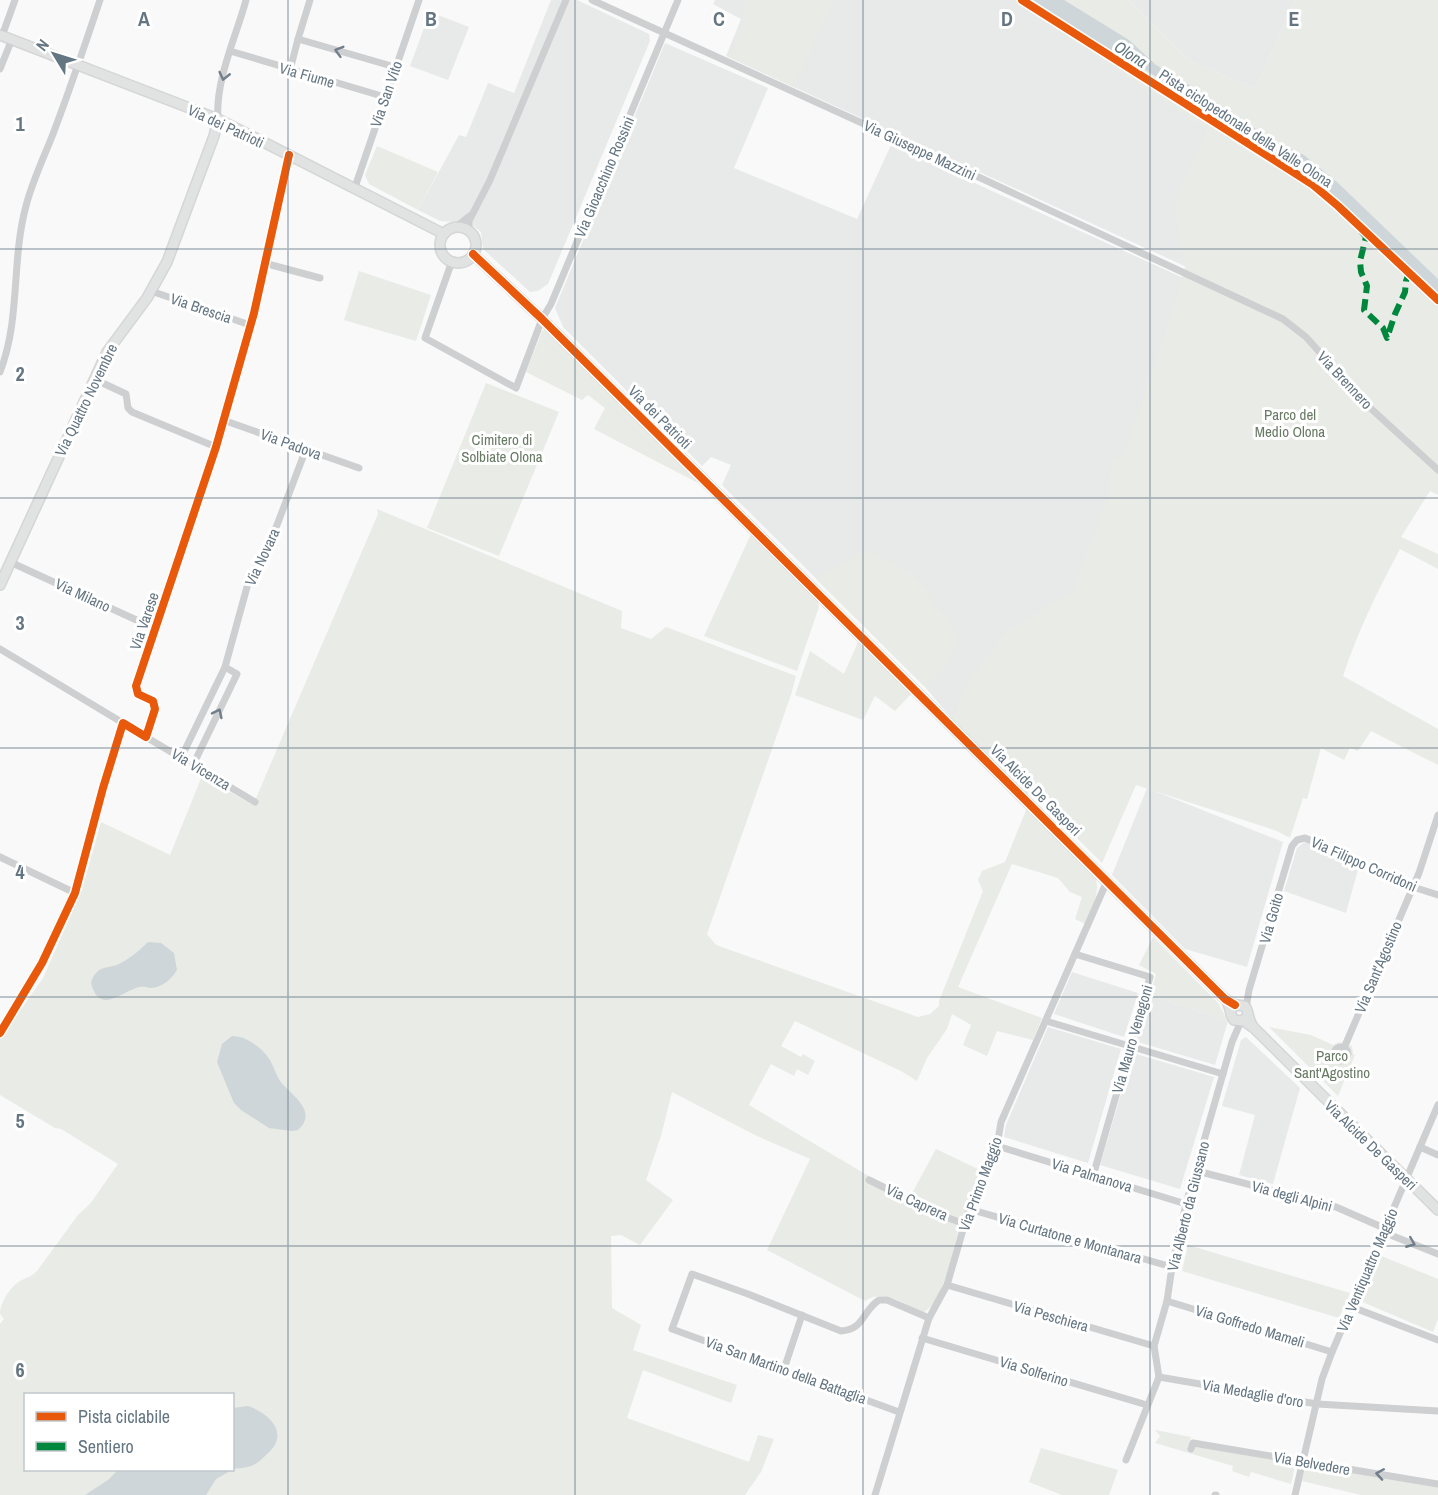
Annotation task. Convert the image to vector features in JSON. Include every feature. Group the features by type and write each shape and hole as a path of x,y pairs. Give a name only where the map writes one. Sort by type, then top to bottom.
{"street":[{"path":"0,69 5,37 15,0"},
{"path":"0,372 7,353 15,313 20,238 26,206 79,66 100,0"},
{"path":"218,119 217,106 230,51 246,0"},
{"path":"290,69 310,0"},
{"name":"Via San Vito","path":"355,188 419,0"},
{"path":"471,215 444,234 441,239 442,252 452,261 463,262 473,254 476,241 470,231 471,215 489,180 566,0"},
{"name":"Via Giuseppe Mazzini","path":"592,0 897,139 1245,303"},
{"name":"Via Gioacchino Rossini","path":"452,261 425,338 516,388 542,319 551,304 678,0"},
{"name":"Via dei Patrioti","path":"5,37 218,119 444,234"},
{"path":"298,39 395,67"},
{"name":"Via Fiume","path":"230,51 385,97"},
{"name":"Via Quattro Novembre","path":"0,585 113,342 151,291 167,262 214,136 218,119"},
{"name":"Via Varese","path":"146,737 156,706 153,701 138,694 135,689 216,447 250,325 289,155"},
{"path":"456,227 470,231"},
{"name":"Via dei Patrioti","path":"473,254 542,319 826,601"},
{"path":"264,263 320,278"},
{"name":"Via Brescia","path":"151,291 250,325"},
{"name":"Via Brennero","path":"1245,303 1282,319 1299,331 1367,405 1438,470"},
{"path":"94,379 126,394 128,408 132,412 216,447"},
{"name":"Via Padova","path":"223,420 359,468"},
{"name":"Via Novara","path":"182,758 225,667 247,587 277,525 306,449"},
{"name":"Via Milano","path":"10,562 156,629"},
{"name":"Via Alcide De Gasperi","path":"826,601 1438,1210"},
{"path":"0,649 146,737"},
{"name":"Via Novara","path":"193,765 237,674 225,667"},
{"path":"0,1033 42,963 75,893 123,723"},
{"name":"Via Vicenza","path":"146,737 255,802"},
{"name":"Via Sant'Agostino","path":"1344,1048 1419,873 1438,815"},
{"name":"Via Filippo Corridoni","path":"1292,846 1297,840 1305,838 1413,887 1438,895"},
{"name":"Via Goito","path":"1239,1013 1249,990 1292,846"},
{"path":"0,857 75,893"},
{"name":"Via Primo Maggio","path":"875,1495 922,1338 929,1318 947,1285 969,1209 997,1146 1001,1122 1107,881"},
{"name":"Via Mauro Venegoni","path":"1076,954 1150,978 1093,1176"},
{"name":"Via Alberto da Giussano","path":"1159,1377 1154,1346 1167,1301 1186,1204 1234,1038 1239,1013"},
{"path":"1046,1021 1223,1074"},
{"name":"Via Ventiquattro Maggio","path":"1295,1495 1322,1379 1438,1106"},
{"name":"Via Palmanova","path":"997,1146 1186,1204"},
{"path":"1420,1147 1438,1155"},
{"name":"Via degli Alpini","path":"1197,1171 1336,1207 1438,1254"},
{"name":"Via Caprera","path":"869,1179 940,1215 965,1224"},
{"name":"Via Curtatone e Montanara","path":"969,1209 1172,1267"},
{"name":"Via San Martino della Battaglia","path":"802,1315 692,1274 672,1329 899,1412"},
{"name":"Via Peschiera","path":"947,1285 1154,1346"},
{"path":"784,1369 802,1315 841,1331 850,1330 859,1326 871,1305 879,1299 887,1300 929,1318"},
{"name":"Via Goffredo Mameli","path":"1167,1301 1332,1352"},
{"path":"1352,1307 1438,1340"},
{"name":"Via Solferino","path":"922,1338 1147,1405"},
{"path":"1126,1460 1159,1377"},
{"name":"Via Medaglie d'oro","path":"1159,1377 1317,1404 1438,1411"},
{"name":"Via Belvedere","path":"1191,1449 1193,1443 1438,1484"}],"shaded area":[{"path":"551,0 577,0 649,34 650,41 548,284 538,291 530,292 483,249 481,232 470,223 440,221 418,210 459,135 466,137 488,83 514,93"},
{"path":"715,0 1015,0 1310,190 1285,312 726,56 741,19 713,4"},
{"path":"1129,0 1295,0 1255,89 1190,61"},
{"path":"430,12 469,27 448,80 410,66"},
{"path":"665,43 768,88 734,168 857,219 891,145 1245,306 1171,349 1030,800 953,720 925,687 722,485 731,465 711,457 702,466 563,327 555,308"},
{"path":"1147,788 1283,842 1247,967 1185,949 1112,875"},
{"path":"1305,842 1359,866 1346,913 1284,891 1297,848"},
{"path":"1072,972 1138,993 1124,1037 1054,1014"},
{"path":"1150,995 1228,1021 1215,1065 1138,1042 1136,1039"},
{"path":"1048,1027 1121,1049 1088,1163 1004,1137 1006,1125"},
{"path":"1246,1037 1300,1088 1273,1184 1239,1175 1255,1115 1222,1106 1241,1040"},
{"path":"1133,1053 1214,1077 1180,1189 1100,1165"}],"green space":[{"path":"747,0 835,0 793,87 730,57 746,17 741,14"},
{"name":"Parco del Medio Olona","path":"1011,0 1129,0 1190,61 1255,89 1295,0 1438,0 1438,495 1430,491 1401,537 1438,554 1438,569 1400,549 1369,611 1343,676 1438,729 1438,765 1371,731 1358,751 1350,748 1344,760 1321,748 1307,799 1303,798 1290,838 1277,831 1136,785 1102,863 1032,793 1030,800 953,720 964,689 1006,633 1056,601 1071,595 1112,485 1107,484 1114,459 1121,461 1160,351 1185,267 1174,204 1207,130"},
{"path":"377,146 438,172 418,210 369,184 365,175"},
{"path":"359,271 431,295 416,341 344,320"},
{"path":"544,330 547,330 700,484 594,429 605,408 588,395 582,400 526,372"},
{"name":"Cimitero di Solbiate Olona","path":"486,383 559,412 499,556 427,528"},
{"path":"377,509 622,611 621,628 651,639 666,627 796,676 707,934 716,945 918,1017 930,1014 939,1006 983,891 978,880 982,871 1005,862 1027,808 1093,872 1097,892 1085,924 1075,919 1082,897 1070,892 1058,878 1012,864 958,987 1042,1018 1033,1040 997,1031 987,1056 963,1045 971,1025 952,1014 947,1029 927,1058 917,1081 901,1071 795,1021 781,1046 801,1057 803,1054 815,1061 808,1075 797,1069 794,1076 771,1064 749,1105 889,1188 960,1225 951,1260 936,1300 929,1309 921,1313 886,1297 879,1296 865,1301 767,1250 810,1159 757,1136 672,1092 661,1136 646,1180 673,1200 640,1245 621,1235 611,1236 612,1308 641,1325 633,1350 737,1385 731,1403 643,1370 627,1418 749,1462 758,1435 774,1439 761,1472 745,1495 0,1495 0,1324 4,1319 0,1314 2,1305 13,1287 37,1271 78,1215 90,1204 118,1164 0,1095 0,1039 43,978 82,890 101,822 170,855 202,776 253,805 378,514"},
{"path":"751,534 818,601 819,607 797,671 704,636"},
{"path":"864,550 892,562 916,579 956,633 957,644 951,658 925,687 816,579"},
{"path":"859,640 912,693 895,711 875,696 863,720 795,695 810,651 844,674"},
{"path":"1153,937 1218,1003 1228,1021 1150,995 1156,974 1139,965"},
{"name":"Parco Sant'Agostino","path":"1269,1027 1311,1035 1333,1045 1339,1042 1352,1046 1355,1055 1338,1096"},
{"path":"936,1149 982,1171 961,1220 939,1213 910,1197"},
{"path":"1188,1245 1350,1293 1339,1318 1182,1271"},
{"path":"1379,1255 1438,1279 1438,1319 1433,1332 1360,1301"},
{"path":"1155,1430 1191,1437 1190,1443 1296,1462 1291,1484 1251,1472 1249,1477 1232,1471 1233,1466 1155,1443 1160,1436"},
{"path":"1041,1448 1118,1470 1109,1495 1062,1495 1029,1482"},
{"path":"1306,1464 1438,1486 1438,1495 1361,1495 1302,1481"}],"water":[{"name":"Olona","path":"1033,0 1064,0 1129,40 1156,65 1274,141 1304,155 1337,182 1438,279 1438,294 1321,183 1198,101 1177,91 1143,68 1131,65"},
{"path":"148,942 161,943 174,953 177,970 172,977 158,986 138,987 110,999 99,998 91,983 97,972 125,961"},
{"path":"232,1036 249,1040 263,1051 280,1081 301,1104 306,1116 298,1130 269,1128 234,1103 217,1062 222,1044"},
{"path":"248,1406 264,1414 270,1419 277,1432 274,1447 257,1463 249,1467 234,1469 234,1408"},
{"path":"117,1471 230,1471 216,1479 206,1495 85,1495"}],"marked path":[{"path":"1361,231 1366,237 1360,261 1361,272 1367,286 1364,310 1383,328 1387,338 1405,292 1409,273"}],"cycle path":[{"name":"Pista ciclopedonale della Valle Olona","path":"1022,0 1312,184 1438,300"},
{"path":"0,1033 42,963 75,893 123,723 146,737 155,709 153,701 138,694 136,686 216,447 254,313 289,155"},
{"path":"473,254 542,319 1225,999 1235,1005"}]}
